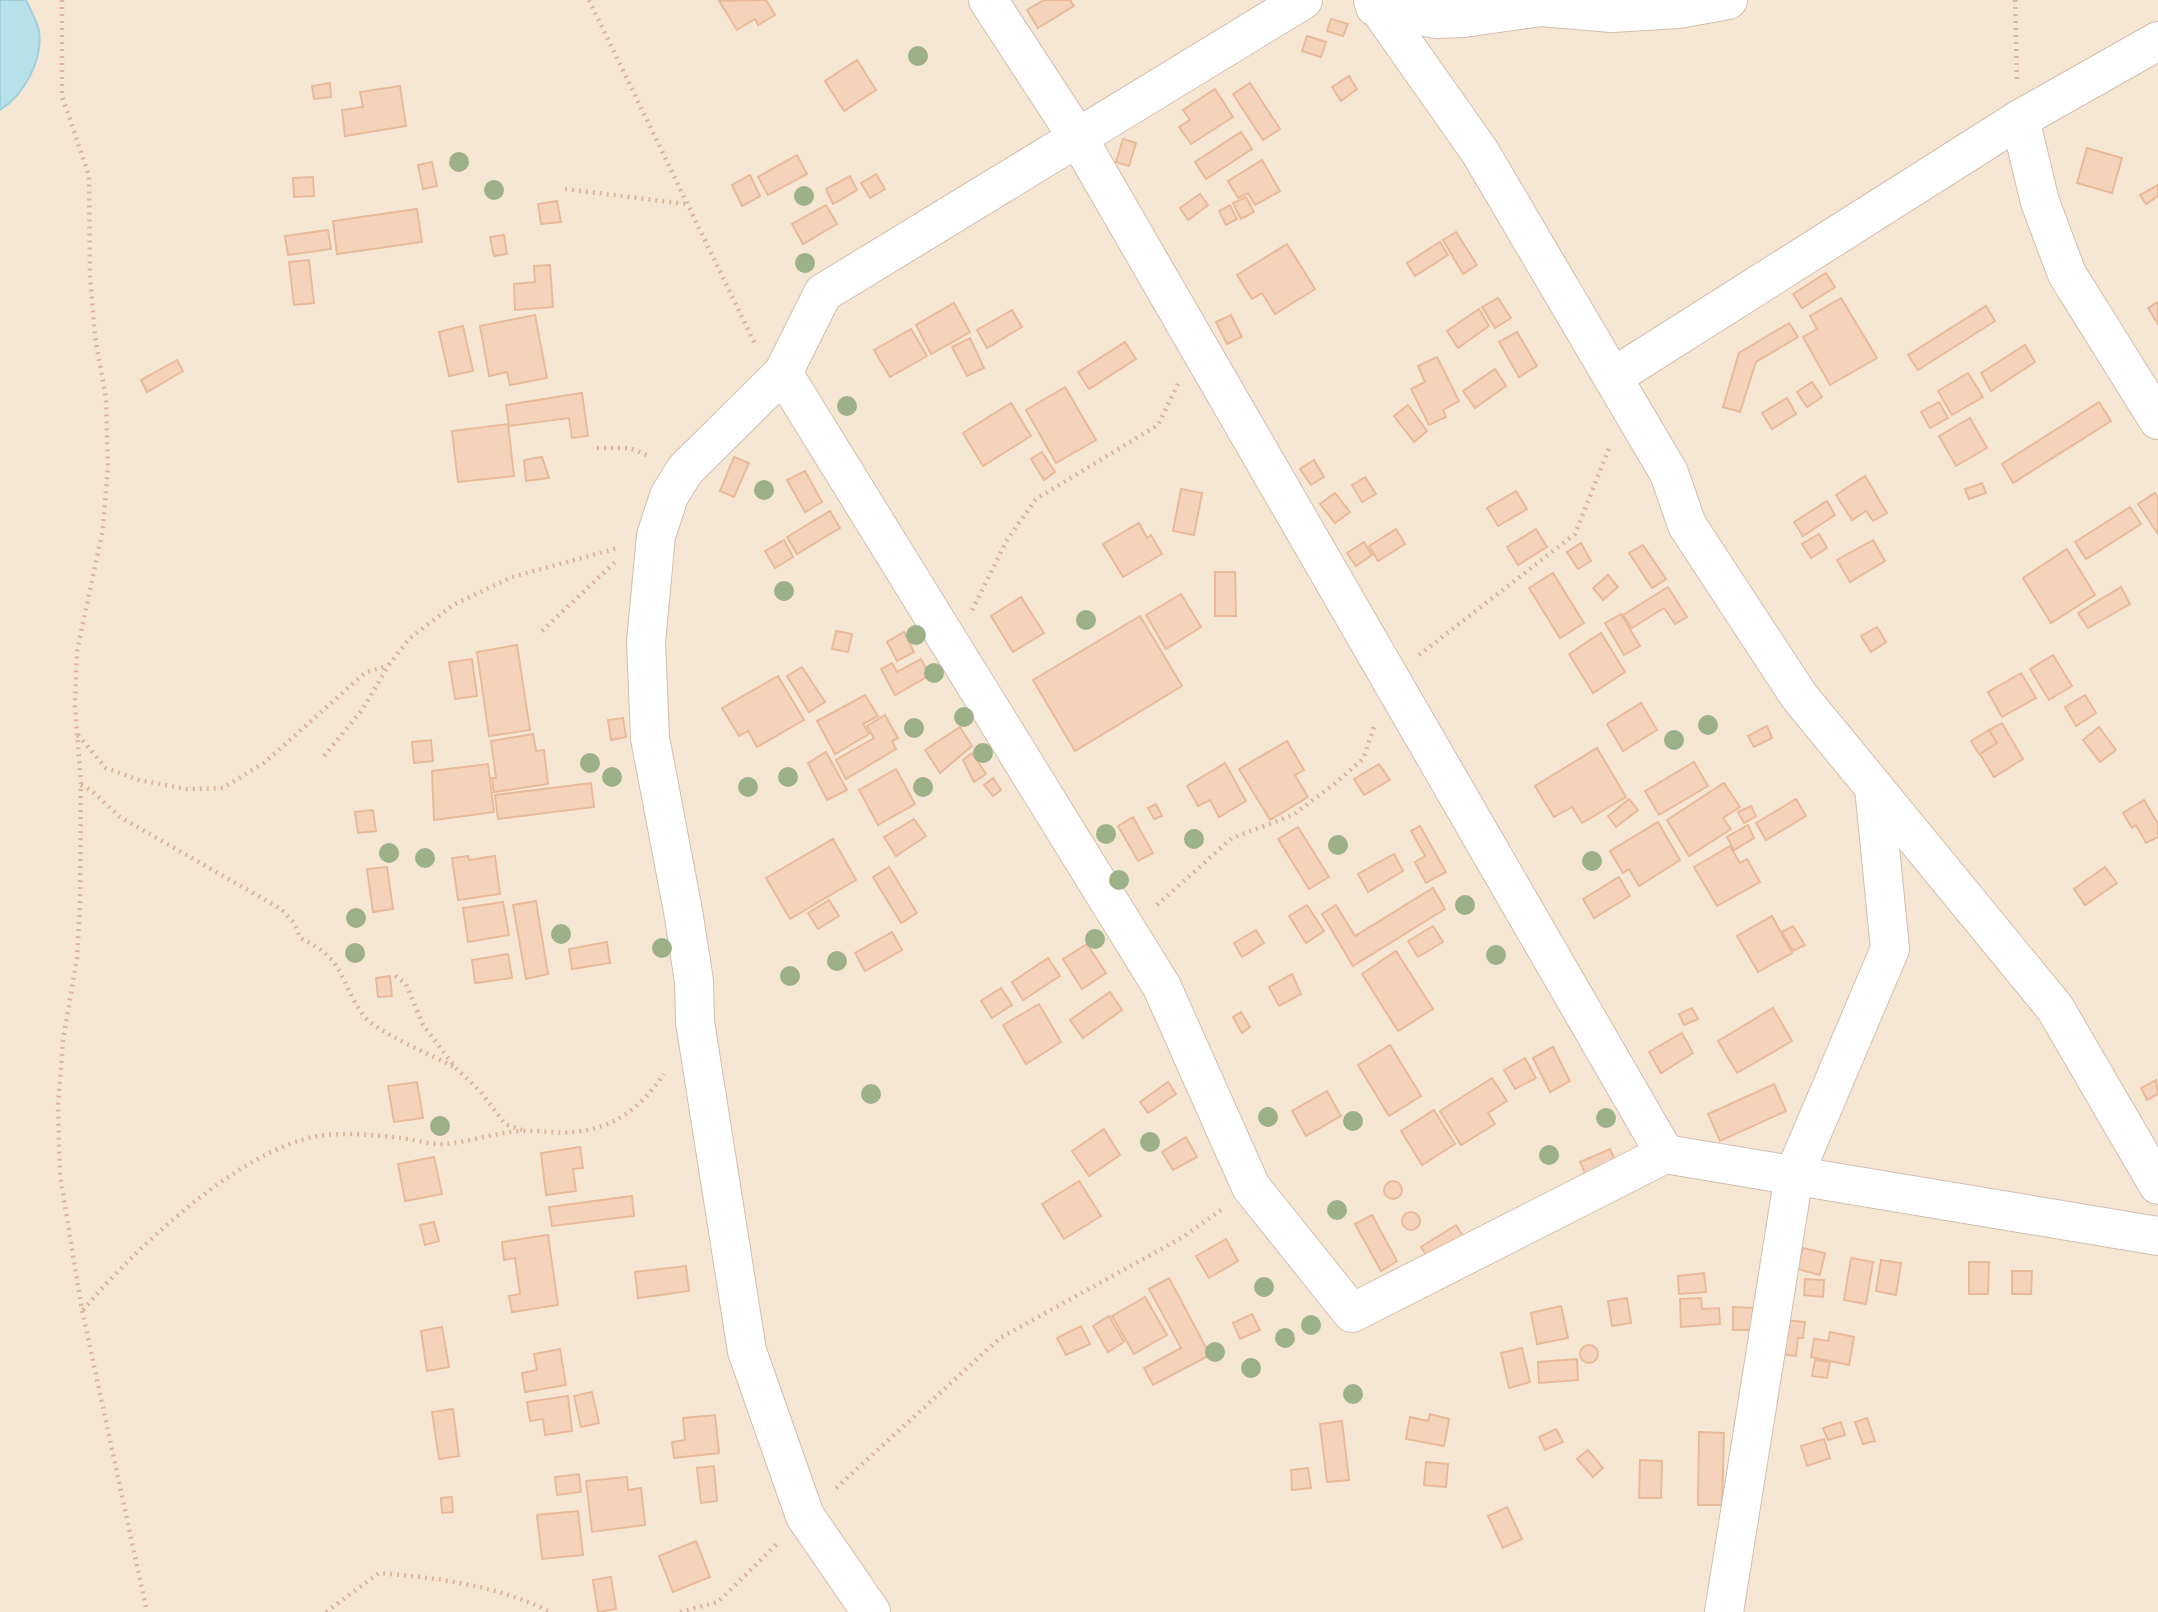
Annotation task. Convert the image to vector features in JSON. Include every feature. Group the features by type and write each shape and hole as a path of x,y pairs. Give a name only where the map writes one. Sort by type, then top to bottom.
{"street":[{"path":"988,0 1078,138 1665,1154"},
{"path":"871,1612 805,1516 747,1351 695,1022 694,981 689,946 650,738 647,631 656,536 664,512 685,470 783,373 823,293 1303,0"},
{"path":"1374,3 1437,19 1464,18 1541,7 1612,13 1678,9 1728,0"},
{"path":"1374,3 1480,152 1669,473 1687,525 1798,696 2054,1008 2158,1185"},
{"path":"1613,377 2020,119 2158,41"},
{"path":"2020,119 2040,202 2067,274 2158,420"},
{"path":"783,373 1162,987 1251,1188 1352,1313 1665,1154 2158,1236"},
{"path":"1724,1612 1794,1175 1890,949 1874,787"}],"path":[{"path":"62,0 62,96 89,176 90,276 95,337 107,398 107,438 103,528 77,650 77,734 81,785 77,958 63,1040 58,1106 60,1175 82,1310 148,1612"},
{"path":"589,0 764,364 783,373"},
{"path":"2015,0 2020,119"},
{"path":"565,189 687,204"},
{"path":"959,658 972,610 1007,540 1036,499 1158,425 1198,345"},
{"path":"597,448 630,448 685,470"},
{"path":"324,757 362,710 388,666 409,639 453,606 512,577 597,556 637,540 664,512"},
{"path":"542,631 620,558"},
{"path":"77,734 106,768 139,780 186,789 223,788 265,762 366,672 388,666"},
{"path":"81,785 92,791 120,817 281,909 295,924 300,938 324,950 344,975 365,1018 456,1067"},
{"path":"395,976 406,984 423,1025 456,1067 481,1092 505,1124 523,1130"},
{"path":"82,1310 112,1276 221,1183 257,1160 318,1136 358,1135 443,1144 523,1130 574,1133 616,1123 650,1095 695,1022"},
{"path":"680,1612 718,1602 805,1516 1000,1338 1183,1237 1251,1188"},
{"path":"326,1612 379,1573 435,1578 481,1587 550,1612"}],"shaded area":[{"path":"0,0 2158,0 2158,1612 0,1612"}],"water":[{"path":"0,0 26,0 38,27 39,42 30,76 17,95 0,110"}],"building":[{"path":"766,0 775,15 758,25 755,19 737,30 719,1"},
{"path":"1044,0 1070,0 1074,6 1038,28 1027,10"},
{"path":"1331,19 1348,24 1343,36 1327,31"},
{"path":"1307,36 1326,42 1321,57 1302,51"},
{"path":"857,60 876,90 844,111 825,81"},
{"path":"1349,76 1357,89 1341,101 1332,87"},
{"path":"330,83 331,97 314,99 312,86"},
{"path":"1250,83 1280,129 1263,140 1233,94"},
{"path":"400,86 406,126 345,136 342,110 363,107 360,92"},
{"path":"1215,89 1233,117 1191,144 1179,127 1190,120 1183,110"},
{"path":"1241,132 1252,149 1206,179 1195,162"},
{"path":"1123,139 1136,143 1129,166 1116,162"},
{"path":"2087,148 2122,158 2112,193 2077,183"},
{"path":"797,155 807,174 768,195 758,177"},
{"path":"1262,160 1280,191 1255,205 1248,193 1238,198 1228,181"},
{"path":"432,162 437,186 423,189 418,165"},
{"path":"876,174 885,189 870,198 861,183"},
{"path":"750,175 760,196 742,206 732,185"},
{"path":"850,176 857,190 833,204 826,189"},
{"path":"313,177 314,196 294,197 293,178"},
{"path":"2158,185 2158,196 2146,204 2140,195"},
{"path":"1200,194 1208,205 1188,220 1180,208"},
{"path":"1246,197 1254,212 1241,219 1233,203"},
{"path":"557,201 561,222 541,224 538,204"},
{"path":"826,205 837,224 803,244 792,224"},
{"path":"1230,205 1237,219 1226,225 1219,211"},
{"path":"417,209 422,242 337,254 333,221"},
{"path":"328,230 331,249 288,255 285,236"},
{"path":"1456,232 1477,265 1463,274 1443,240"},
{"path":"504,235 507,254 494,256 490,237"},
{"path":"1440,242 1448,255 1415,276 1407,263"},
{"path":"1287,244 1315,289 1275,314 1262,293 1252,299 1237,275"},
{"path":"309,260 314,303 294,305 289,262"},
{"path":"550,265 553,307 515,310 514,284 535,282 534,266"},
{"path":"1826,273 1835,287 1802,308 1793,294"},
{"path":"1498,298 1511,318 1495,328 1482,307"},
{"path":"1841,298 1877,358 1830,385 1803,337 1817,329 1810,316"},
{"path":"2158,302 2158,324 2148,308"},
{"path":"954,303 970,332 931,354 916,325"},
{"path":"1986,306 1995,321 1918,370 1908,355"},
{"path":"1479,309 1489,326 1458,348 1447,331"},
{"path":"1012,310 1022,327 987,348 977,330"},
{"path":"535,315 547,378 510,385 507,372 489,376 480,326"},
{"path":"1231,315 1242,337 1227,344 1216,322"},
{"path":"1789,323 1798,337 1756,362 1740,412 1723,407 1739,353"},
{"path":"463,326 473,371 449,376 439,332"},
{"path":"911,329 927,356 890,377 874,350"},
{"path":"1517,332 1537,366 1519,377 1499,342"},
{"path":"970,338 984,368 967,376 952,347"},
{"path":"1125,342 1136,359 1089,389 1078,372"},
{"path":"2025,345 2035,362 1991,391 1981,373"},
{"path":"1437,357 1459,401 1443,410 1446,417 1429,425 1411,389 1425,382 1418,366"},
{"path":"177,360 183,371 147,392 141,380"},
{"path":"1495,369 1506,386 1475,408 1463,391"},
{"path":"1968,373 1983,397 1952,415 1938,391"},
{"path":"1812,382 1822,397 1807,407 1797,392"},
{"path":"1065,387 1096,440 1056,463 1026,410"},
{"path":"582,393 588,436 572,438 569,418 509,426 506,405"},
{"path":"1787,398 1796,414 1772,429 1762,413"},
{"path":"1939,402 1948,418 1930,428 1921,412"},
{"path":"2099,402 2111,421 2013,483 2002,464"},
{"path":"1011,403 1031,436 983,466 963,433"},
{"path":"1408,405 1427,431 1414,442 1394,416"},
{"path":"1970,418 1987,448 1956,466 1939,436"},
{"path":"508,424 514,476 458,482 452,431"},
{"path":"1042,452 1055,472 1044,480 1031,459"},
{"path":"542,457 549,478 526,481 524,460"},
{"path":"734,457 749,463 734,497 720,491"},
{"path":"1314,460 1324,477 1311,485 1300,469"},
{"path":"805,471 822,502 805,512 787,480"},
{"path":"1865,476 1887,513 1873,521 1866,511 1852,520 1836,495"},
{"path":"1365,477 1376,494 1362,502 1352,485"},
{"path":"1982,483 1986,493 1969,499 1965,489"},
{"path":"1181,489 1202,493 1194,535 1173,531"},
{"path":"1516,491 1527,509 1498,526 1487,508"},
{"path":"1335,493 1350,512 1335,523 1320,504"},
{"path":"2155,493 2158,498 2158,534 2138,504"},
{"path":"1827,501 1835,515 1803,536 1794,522"},
{"path":"2130,507 2141,524 2086,559 2075,542"},
{"path":"830,511 840,528 797,554 787,537"},
{"path":"1139,523 1147,538 1151,535 1162,554 1123,577 1103,544"},
{"path":"1396,529 1405,544 1378,561 1369,546"},
{"path":"1536,529 1547,547 1518,565 1507,547"},
{"path":"1819,534 1827,548 1811,558 1802,544"},
{"path":"784,540 793,557 775,568 765,551"},
{"path":"1873,540 1885,561 1850,582 1837,560"},
{"path":"1364,542 1372,555 1356,566 1347,553"},
{"path":"1581,543 1591,561 1578,569 1567,552"},
{"path":"1643,545 1666,579 1652,588 1629,553"},
{"path":"2067,549 2095,595 2051,623 2023,578"},
{"path":"1215,572 1235,572 1236,616 1215,616"},
{"path":"1553,573 1584,623 1560,638 1529,588"},
{"path":"1608,575 1618,587 1603,600 1593,588"},
{"path":"1668,587 1687,617 1675,624 1664,608 1632,628 1623,615"},
{"path":"2121,587 2130,604 2088,628 2078,613"},
{"path":"1181,594 1201,627 1166,649 1146,615"},
{"path":"1021,597 1044,633 1013,652 991,616"},
{"path":"1621,614 1640,646 1624,655 1605,623"},
{"path":"1140,616 1182,686 1075,751 1033,680"},
{"path":"1877,627 1886,642 1871,652 1861,636"},
{"path":"836,631 852,634 848,652 832,649"},
{"path":"904,632 914,652 897,661 887,642"},
{"path":"1601,633 1625,672 1593,693 1569,654"},
{"path":"517,645 530,730 489,736 477,652"},
{"path":"2053,655 2072,686 2049,700 2030,669"},
{"path":"472,659 477,696 455,699 449,662"},
{"path":"921,659 930,675 895,695 881,669 892,663 897,672"},
{"path":"802,667 825,702 809,712 787,676"},
{"path":"2021,673 2036,698 2002,717 1988,692"},
{"path":"778,676 804,720 757,747 748,731 739,736 722,708"},
{"path":"865,695 878,716 863,724 869,734 835,754 817,721"},
{"path":"2085,695 2096,713 2076,726 2065,707"},
{"path":"1641,703 1657,730 1623,751 1607,724"},
{"path":"885,715 898,738 892,741 896,749 846,779 836,760 874,738 867,726"},
{"path":"623,718 626,737 611,740 608,720"},
{"path":"2002,723 2023,759 1994,777 1980,754 1997,743 1989,730"},
{"path":"1767,726 1772,738 1754,747 1748,736"},
{"path":"960,727 972,746 940,773 925,750"},
{"path":"2099,727 2116,750 2100,762 2083,740"},
{"path":"1989,730 1997,743 1979,754 1971,741"},
{"path":"533,734 536,751 544,750 548,784 494,792 492,778 496,778 491,741"},
{"path":"431,740 433,761 414,763 412,742"},
{"path":"1287,741 1304,770 1295,775 1308,797 1270,820 1239,769"},
{"path":"1597,748 1626,797 1582,823 1572,807 1554,817 1535,786"},
{"path":"826,752 847,790 827,800 808,763"},
{"path":"972,753 986,774 974,782 963,760"},
{"path":"1694,762 1708,786 1659,815 1645,791"},
{"path":"1225,763 1246,801 1219,817 1210,800 1198,806 1187,786"},
{"path":"488,764 494,812 434,820 432,771"},
{"path":"1379,764 1390,780 1364,795 1354,779"},
{"path":"896,769 915,804 878,825 859,790"},
{"path":"993,778 1001,790 993,796 984,785"},
{"path":"591,783 594,807 498,819 495,795"},
{"path":"1724,783 1740,807 1723,818 1731,829 1689,856 1667,820"},
{"path":"1629,799 1638,810 1616,827 1608,816"},
{"path":"1796,799 1806,816 1766,840 1756,823"},
{"path":"2144,800 2158,824 2158,837 2146,843 2136,825 2132,828 2123,813"},
{"path":"1156,804 1162,816 1154,819 1148,808"},
{"path":"1751,806 1756,816 1744,823 1738,812"},
{"path":"373,810 376,831 358,833 355,812"},
{"path":"1133,817 1153,853 1138,861 1118,826"},
{"path":"914,819 926,836 896,856 884,837"},
{"path":"1658,822 1680,860 1639,886 1629,869 1623,873 1610,851"},
{"path":"1748,825 1754,838 1734,850 1727,837"},
{"path":"1420,826 1446,872 1426,883 1415,862 1425,856 1411,831"},
{"path":"1298,827 1329,877 1309,889 1278,839"},
{"path":"833,839 856,880 790,919 766,878"},
{"path":"1730,846 1740,863 1747,859 1760,882 1717,906 1694,867"},
{"path":"1394,854 1403,871 1368,892 1358,874"},
{"path":"468,856 469,860 495,856 500,894 458,900 452,858"},
{"path":"387,867 393,909 373,912 367,869"},
{"path":"889,867 917,913 901,923 873,877"},
{"path":"2105,867 2117,883 2085,905 2074,889"},
{"path":"1619,877 1630,896 1594,918 1583,899"},
{"path":"1433,888 1445,909 1353,966 1322,914 1336,905 1355,936"},
{"path":"829,900 839,916 818,929 808,913"},
{"path":"536,901 548,974 526,979 513,905"},
{"path":"503,902 509,935 468,942 463,908"},
{"path":"1307,905 1324,931 1306,943 1289,916"},
{"path":"1772,916 1792,953 1758,972 1737,936"},
{"path":"1433,926 1443,942 1418,957 1408,941"},
{"path":"1793,926 1805,945 1793,951 1782,932"},
{"path":"1256,930 1264,943 1242,957 1234,943"},
{"path":"892,932 902,950 865,971 855,953"},
{"path":"607,942 610,963 572,969 569,949"},
{"path":"1087,944 1106,973 1082,989 1063,959"},
{"path":"1396,951 1433,1009 1398,1031 1362,974"},
{"path":"508,954 512,978 475,983 472,960"},
{"path":"1048,958 1060,976 1023,1000 1012,982"},
{"path":"1292,974 1301,994 1279,1006 1269,987"},
{"path":"390,976 392,996 378,997 376,978"},
{"path":"1001,988 1012,1005 992,1018 981,1001"},
{"path":"1110,992 1122,1010 1083,1038 1070,1020"},
{"path":"1039,1004 1061,1042 1026,1064 1003,1025"},
{"path":"1692,1008 1698,1019 1684,1025 1679,1014"},
{"path":"1773,1008 1792,1041 1737,1073 1718,1041"},
{"path":"1241,1012 1250,1027 1242,1033 1233,1017"},
{"path":"1682,1033 1693,1053 1661,1073 1649,1052"},
{"path":"1390,1045 1421,1096 1389,1116 1358,1065"},
{"path":"1553,1047 1570,1081 1550,1092 1533,1058"},
{"path":"1525,1058 1536,1078 1515,1089 1504,1070"},
{"path":"1492,1078 1507,1101 1488,1113 1495,1124 1461,1145 1440,1111"},
{"path":"2156,1080 2158,1094 2147,1100 2141,1088"},
{"path":"417,1082 423,1118 394,1122 388,1086"},
{"path":"1168,1082 1176,1094 1148,1113 1140,1102"},
{"path":"1774,1084 1786,1111 1720,1141 1708,1114"},
{"path":"1327,1091 1341,1116 1306,1136 1292,1111"},
{"path":"1434,1110 1455,1144 1422,1165 1401,1131"},
{"path":"1104,1129 1120,1155 1089,1176 1072,1151"},
{"path":"1186,1137 1197,1157 1173,1170 1162,1152"},
{"path":"580,1147 583,1168 573,1169 576,1191 546,1195 541,1153"},
{"path":"1610,1149 1619,1169 1589,1182 1580,1162"},
{"path":"434,1157 442,1194 405,1201 398,1164"},
{"path":"1079,1181 1101,1216 1064,1239 1042,1204"},
{"path":"1393,1181 1399,1184 1402,1190 1399,1196 1393,1199 1387,1196 1384,1190 1387,1184"},
{"path":"632,1196 634,1216 552,1226 549,1207"},
{"path":"1411,1212 1417,1215 1420,1221 1417,1227 1411,1230 1405,1227 1402,1221 1405,1215"},
{"path":"1372,1215 1397,1261 1381,1271 1355,1224"},
{"path":"434,1222 439,1241 425,1245 420,1225"},
{"path":"1456,1225 1467,1242 1432,1264 1421,1247"},
{"path":"548,1235 558,1305 512,1312 509,1296 520,1294 515,1258 504,1260 502,1242"},
{"path":"1226,1239 1238,1261 1209,1278 1196,1256"},
{"path":"1803,1248 1825,1253 1820,1275 1797,1269"},
{"path":"1851,1258 1873,1262 1866,1304 1844,1300"},
{"path":"1881,1260 1901,1263 1896,1295 1876,1291"},
{"path":"1969,1262 1989,1262 1988,1294 1969,1294"},
{"path":"686,1266 689,1291 638,1298 635,1272"},
{"path":"2012,1271 2032,1271 2031,1294 2012,1294"},
{"path":"1704,1273 1706,1292 1679,1294 1678,1276"},
{"path":"1169,1278 1210,1355 1153,1385 1144,1368 1181,1348 1149,1289"},
{"path":"1805,1279 1824,1280 1823,1297 1804,1295"},
{"path":"1145,1297 1167,1335 1134,1354 1112,1316"},
{"path":"1627,1298 1631,1323 1612,1326 1608,1301"},
{"path":"1701,1298 1702,1309 1719,1308 1720,1324 1681,1327 1680,1299"},
{"path":"1561,1306 1568,1338 1537,1344 1531,1313"},
{"path":"1733,1307 1755,1308 1755,1330 1733,1330"},
{"path":"1252,1314 1260,1330 1240,1339 1233,1323"},
{"path":"1109,1316 1124,1342 1108,1352 1093,1326"},
{"path":"1784,1320 1805,1322 1803,1338 1798,1338 1796,1356 1780,1354"},
{"path":"1081,1326 1090,1344 1066,1355 1057,1338"},
{"path":"442,1327 449,1367 427,1371 421,1331"},
{"path":"1830,1332 1854,1337 1849,1365 1811,1357 1814,1339 1828,1341"},
{"path":"1589,1345 1595,1348 1598,1354 1595,1360 1589,1363 1583,1360 1580,1354 1583,1348"},
{"path":"1522,1348 1530,1382 1509,1388 1501,1353"},
{"path":"560,1349 566,1385 525,1392 522,1373 537,1370 534,1354"},
{"path":"1577,1359 1578,1380 1539,1383 1538,1362"},
{"path":"1815,1360 1830,1362 1827,1378 1812,1376"},
{"path":"592,1392 599,1423 581,1427 574,1396"},
{"path":"568,1396 572,1431 545,1435 543,1419 530,1421 527,1402"},
{"path":"453,1409 459,1456 439,1459 432,1412"},
{"path":"1430,1414 1449,1419 1444,1446 1406,1439 1410,1417 1428,1421"},
{"path":"715,1415 719,1453 674,1458 672,1442 685,1440 683,1418"},
{"path":"1867,1418 1875,1441 1863,1444 1855,1422"},
{"path":"1342,1421 1349,1480 1327,1482 1320,1424"},
{"path":"1841,1422 1845,1435 1828,1440 1823,1428"},
{"path":"1556,1429 1563,1442 1545,1450 1539,1437"},
{"path":"1699,1432 1724,1433 1722,1505 1698,1505"},
{"path":"1824,1439 1830,1458 1807,1466 1801,1446"},
{"path":"1588,1450 1603,1468 1593,1477 1577,1459"},
{"path":"1640,1460 1662,1461 1661,1498 1639,1498"},
{"path":"1426,1462 1448,1464 1446,1487 1424,1485"},
{"path":"714,1466 717,1501 701,1503 697,1468"},
{"path":"1308,1468 1311,1488 1292,1490 1291,1470"},
{"path":"579,1474 581,1492 557,1495 555,1477"},
{"path":"627,1477 628,1490 641,1488 645,1525 592,1532 586,1481"},
{"path":"452,1497 453,1512 442,1513 441,1498"},
{"path":"1507,1507 1522,1539 1503,1548 1488,1516"},
{"path":"578,1511 583,1555 542,1559 537,1515"},
{"path":"696,1541 710,1577 673,1592 659,1556"},
{"path":"611,1577 616,1609 598,1612 593,1580"}]}
